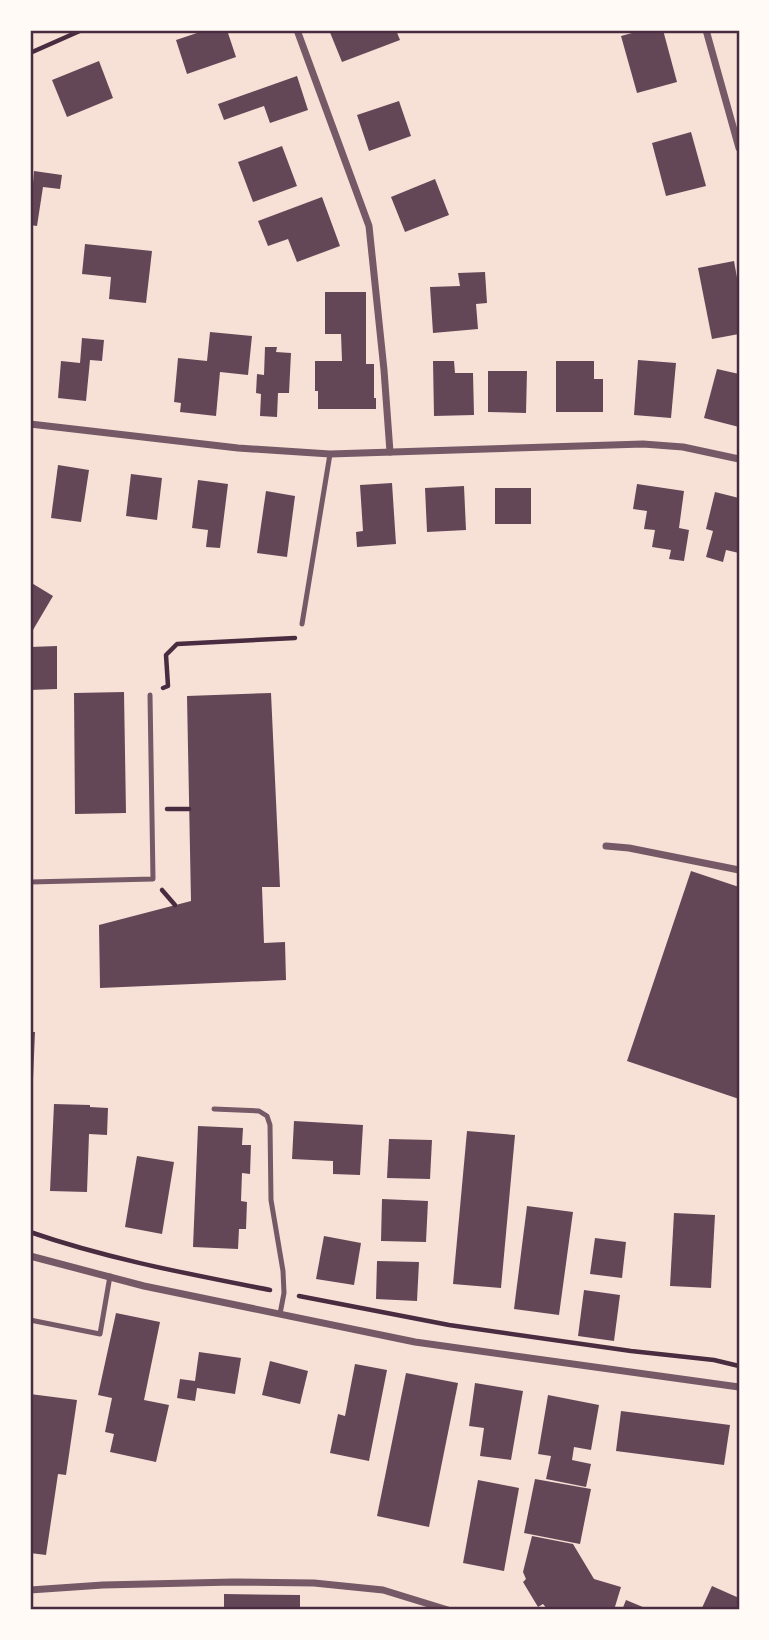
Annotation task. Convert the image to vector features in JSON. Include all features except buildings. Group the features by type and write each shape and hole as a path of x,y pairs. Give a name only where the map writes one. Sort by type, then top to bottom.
{"street":[{"path":"297,30 369,226 390,452"},
{"path":"706,30 739,148"},
{"path":"30,424 238,448 330,454 643,444 683,447 739,459"},
{"path":"606,846 629,848 739,870"},
{"path":"30,1255 144,1286 415,1342 739,1387"},
{"path":"30,1590 234,1582 314,1583 383,1590 447,1610"}],"lane":[{"path":"302,624 330,454"},
{"path":"30,882 153,879 150,695"},
{"path":"214,1109 259,1111 267,1116 270,1125 271,1200 283,1271 284,1293 280,1314"},
{"path":"30,1320 100,1334 110,1276"}],"path":[{"path":"30,53 82,30"},
{"path":"150,695 168,686 166,655 177,644 301,638 302,624"},
{"path":"30,1232 144,1265 449,1325 714,1360 739,1366"}]}
